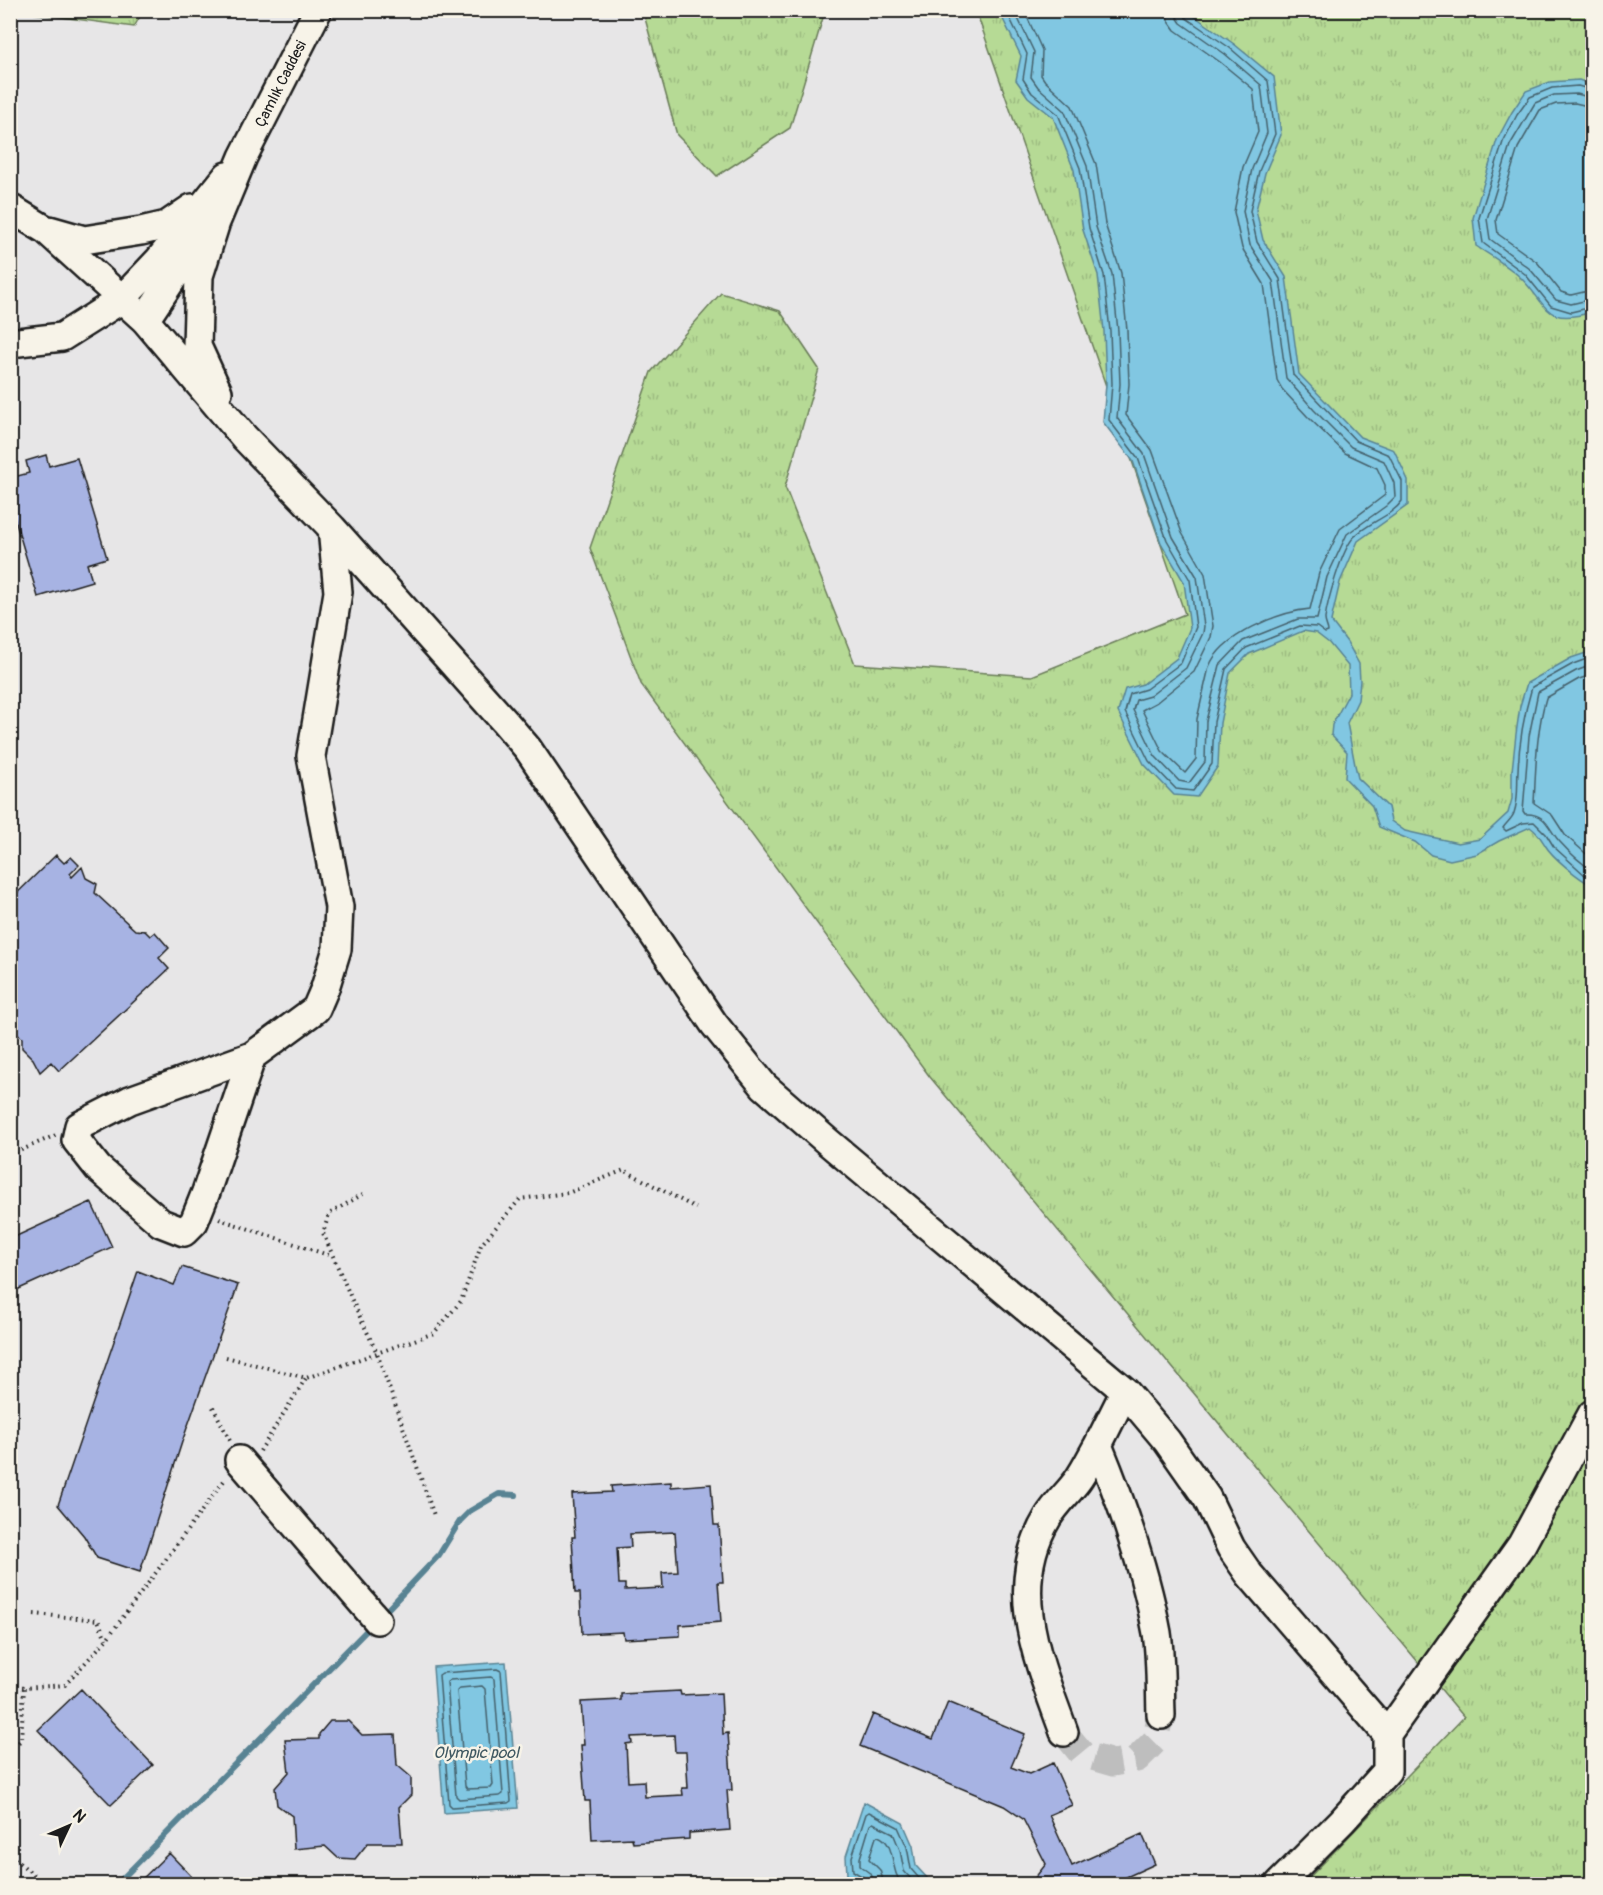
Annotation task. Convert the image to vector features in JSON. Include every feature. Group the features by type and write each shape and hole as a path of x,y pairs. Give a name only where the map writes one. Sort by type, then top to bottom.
{"street":[{"name":"Çamlık Caddesi","path":"212,209 243,157 318,10"},
{"path":"10,208 46,230 145,320 244,437 332,528 528,749 714,1024 764,1086 1125,1390 1167,1441 1207,1498 1231,1548 1249,1574 1387,1734"},
{"path":"46,230 84,240 167,225 212,209"},
{"path":"10,343 62,337 122,299 212,209"},
{"path":"145,320 177,272 212,209"},
{"path":"212,209 199,276 197,346 213,384 244,437"},
{"path":"252,1056 198,1212 194,1222 184,1232 161,1223 98,1168 76,1140 79,1126 130,1100 252,1056 316,1009 325,988 337,949 339,907 311,756 338,592 332,528"},
{"path":"1064,1732 1034,1648 1026,1593 1033,1550 1048,1517 1078,1479 1098,1445 1125,1390"},
{"path":"1279,1884 1342,1821 1387,1771 1387,1734 1522,1544 1593,1414"},
{"path":"1098,1445 1124,1508 1157,1634 1161,1715"},
{"path":"239,1460 377,1620"}],"path":[{"path":"10,1155 79,1126"},
{"path":"226,1357 306,1378 434,1333 461,1301 481,1245 520,1199 568,1193 624,1170 696,1208"},
{"path":"363,1194 329,1214 323,1233 377,1353 435,1518"},
{"path":"198,1212 332,1256"},
{"path":"10,1687 65,1685 106,1640 239,1460 255,1459 306,1378"},
{"path":"213,1407 239,1460"},
{"path":"34,1614 98,1620 106,1640"},
{"path":"10,1751 21,1740 24,1688"},
{"path":"10,1855 45,1884"}],"green space":[{"path":"17,11 143,11 134,27"},
{"path":"643,11 825,11 790,128 717,176 677,135"},
{"path":"976,11 1592,11 1592,1884 1303,1884 1464,1717 930,1077 641,684 590,548 651,372 721,293 780,311 819,369 785,487 855,664 1032,676 1185,614"}],"water":[{"path":"999,11 1187,11 1234,44 1274,77 1281,135 1265,173 1256,210 1263,240 1286,277 1299,374 1360,437 1394,450 1408,480 1408,505 1358,541 1340,582 1331,621 1347,642 1359,664 1358,700 1347,723 1358,778 1388,807 1391,821 1405,831 1458,843 1480,839 1508,813 1512,799 1512,771 1520,706 1527,683 1571,658 1592,651 1592,885 1560,862 1530,827 1477,854 1450,860 1431,855 1415,842 1379,827 1372,806 1345,778 1347,752 1331,735 1332,725 1349,693 1348,666 1329,643 1316,633 1303,631 1249,654 1230,673 1220,723 1218,766 1197,797 1174,795 1144,764 1118,712 1125,689 1143,684 1177,658 1190,628 1184,582 1161,543 1133,461 1103,422 1106,384 1104,331 1098,275 1083,230 1074,170 1053,117 1028,97 1016,80 1021,56"},
{"path":"1579,80 1592,85 1592,312 1565,317 1550,311 1517,274 1476,246 1473,218 1497,140 1526,91 1550,82"},
{"name":"Olympic pool","path":"506,1662 518,1808 444,1813 433,1667"},
{"path":"864,1802 903,1823 913,1846 916,1866 930,1884 866,1884 847,1875 846,1856"}],"building":[{"path":"46,455 49,466 77,458 107,558 87,564 92,581 38,597 10,503 10,478 29,473 26,461"},
{"path":"56,855 64,863 71,857 79,865 70,874 72,877 82,867 86,878 97,884 95,893 135,930 145,931 150,936 155,932 169,948 159,958 169,969 59,1071 51,1062 40,1072 33,1059 22,1048 22,1038 10,1026 10,900"},
{"path":"91,1202 112,1247 10,1293 10,1239"},
{"path":"182,1267 238,1285 182,1442 140,1572 97,1558 84,1536 58,1505 138,1271 174,1285"},
{"path":"671,1482 671,1487 711,1484 714,1525 719,1525 723,1582 718,1582 721,1622 680,1625 680,1636 624,1639 623,1632 582,1634 580,1593 575,1593 572,1494 612,1492 611,1486","holes":["675,1532 678,1572 662,1573 663,1588 625,1590 625,1584 619,1584 617,1548 631,1547 630,1534"]},
{"path":"81,1689 153,1765 111,1805 38,1730"},
{"path":"680,1691 681,1695 721,1693 723,1734 728,1733 732,1790 727,1790 730,1830 689,1833 689,1839 633,1843 632,1838 592,1840 590,1801 585,1801 581,1702 621,1700 621,1694","holes":["674,1735 675,1752 686,1752 688,1788 682,1788 683,1795 645,1797 644,1781 628,1782 626,1744 632,1743 631,1737"]},
{"path":"948,1702 1025,1734 1011,1767 1029,1774 1053,1763 1072,1805 1049,1815 1072,1866 1142,1834 1155,1864 1111,1884 1030,1884 1046,1864 1023,1819 1004,1806 860,1746 873,1714 933,1739"},
{"path":"330,1721 348,1721 362,1735 395,1734 397,1765 411,1777 411,1795 399,1807 402,1843 368,1843 355,1859 338,1858 325,1846 294,1849 292,1816 277,1805 275,1788 289,1772 285,1740 319,1739 319,1734"},
{"path":"169,1853 191,1876 182,1884 137,1884"}],"waterway":[{"path":"382,1615 439,1555 460,1521 470,1511 499,1494 516,1495"},
{"path":"117,1884 372,1625"}],"tunnel":[{"path":"1064,1732 1082,1754 1113,1763 1137,1759 1154,1742 1161,1715"}]}
